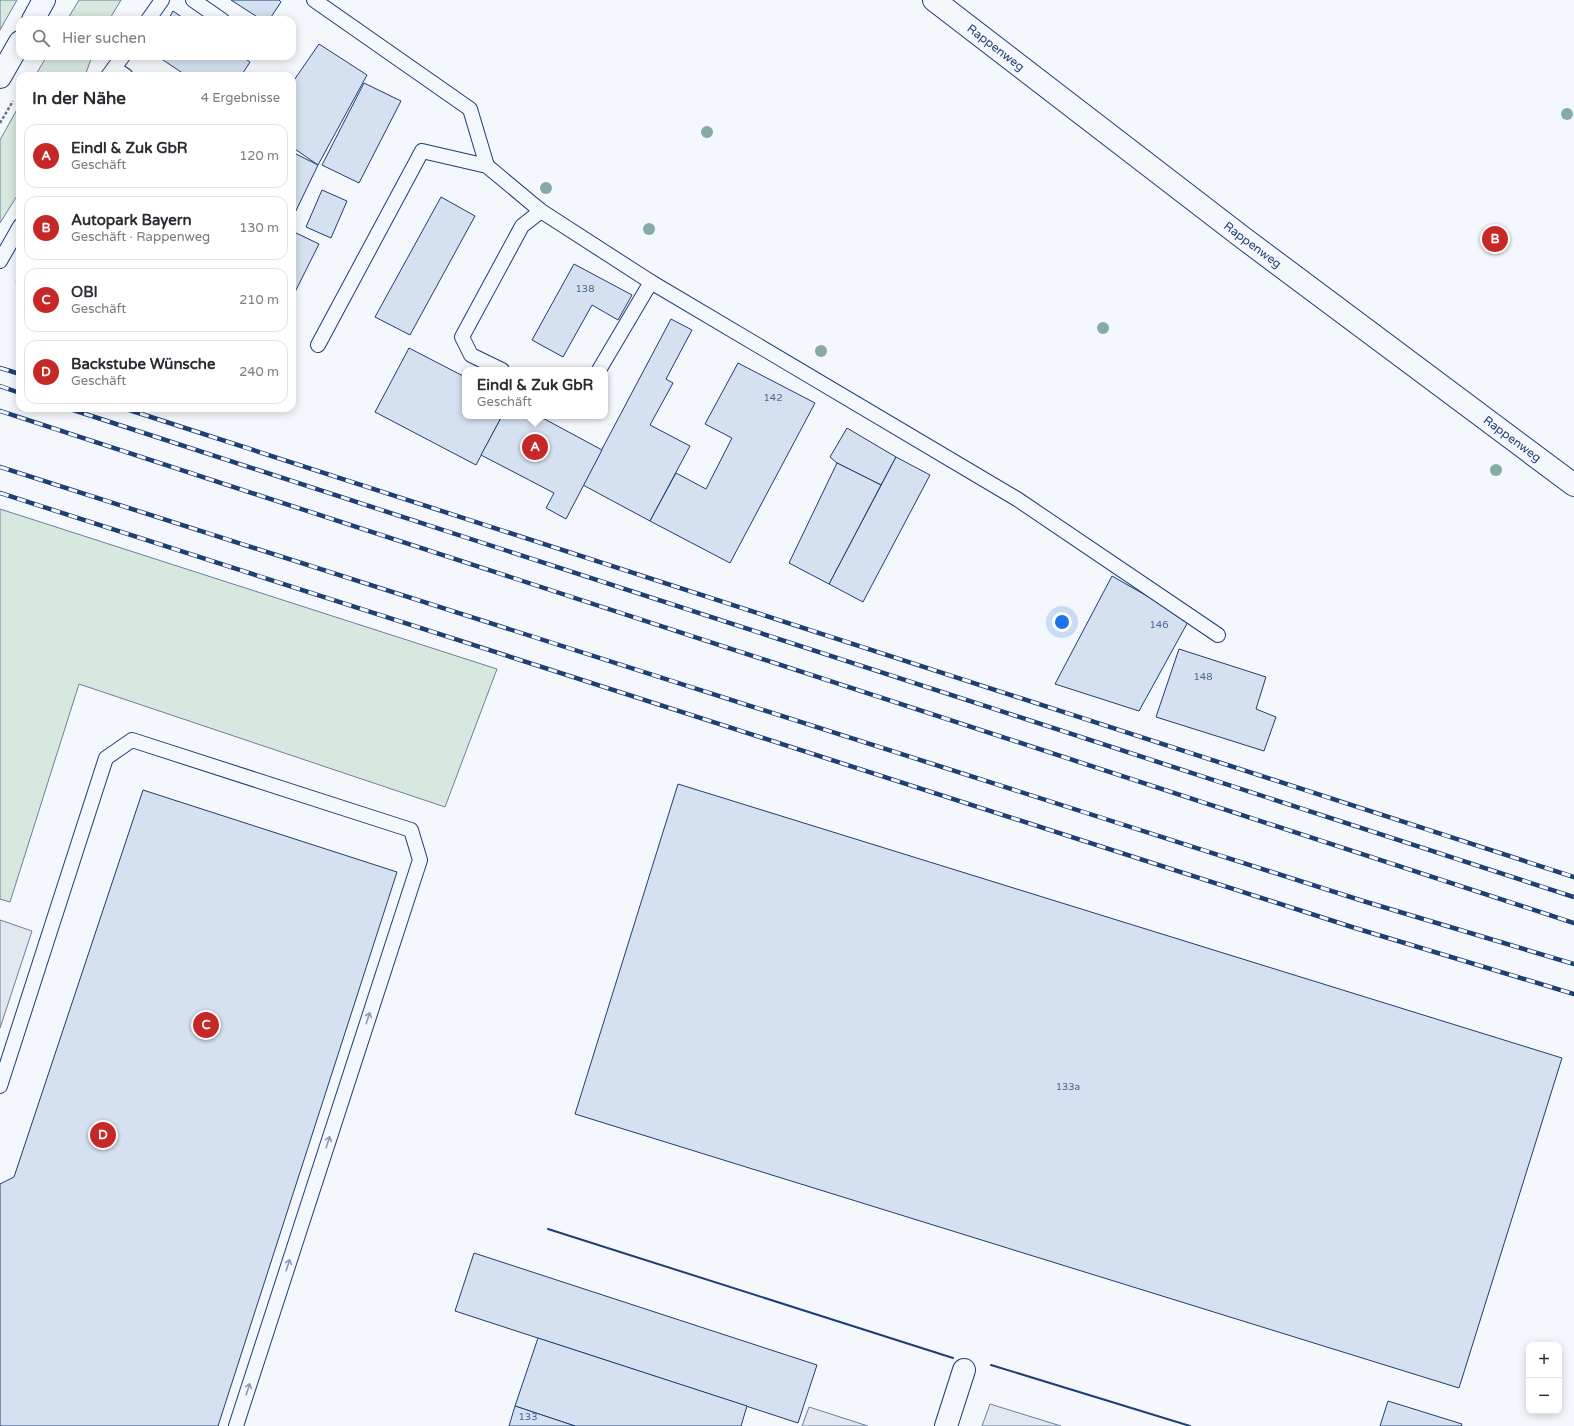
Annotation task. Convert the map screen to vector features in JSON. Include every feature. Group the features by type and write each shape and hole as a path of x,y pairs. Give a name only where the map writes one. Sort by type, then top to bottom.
{"street":[{"path":"35,16 44,0"},
{"name":"Rappenweg","path":"934,0 1242,237 1574,485"},
{"path":"0,77 16,49"},
{"path":"946,1426 964,1370"}],"lane":[{"path":"151,16 162,0"},
{"path":"193,0 216,16"},
{"path":"314,0 470,109 487,166"},
{"path":"116,72 121,60"},
{"path":"318,345 422,151 487,166 541,212 651,282 1017,499 1218,635"},
{"path":"496,367 471,355 462,337 522,226 541,212"},
{"path":"0,261 16,233"},
{"path":"601,367 651,282"},
{"path":"0,1086 106,758 132,740 411,830 420,860 236,1426"}],"path":[{"path":"0,123 16,96"}],"shaded area":[{"path":"0,0 17,0 0,30"},
{"path":"79,0 121,0 111,16 69,16"},
{"path":"45,60 91,60 86,72 37,72"},
{"path":"16,111 16,197 0,223 0,140"},
{"path":"0,509 497,669 445,807 79,684 10,902 0,899"},
{"path":"0,920 32,931 0,1028"},
{"path":"990,1404 1061,1426 982,1426"},
{"path":"809,1407 868,1426 802,1426"}],"building":[{"path":"231,0 279,0 281,2 272,16 256,16"},
{"path":"173,11 180,16 170,16"},
{"path":"319,44 367,75 318,165 296,150 296,77"},
{"path":"163,60 247,60 250,62 244,72 181,72"},
{"path":"364,83 401,101 359,183 322,165"},
{"path":"296,154 318,165 296,211"},
{"path":"322,190 347,201 331,238 306,227"},
{"path":"441,197 475,216 410,335 375,317"},
{"path":"296,233 319,244 296,290"},
{"path":"574,264 632,295 618,320 592,305 563,357 532,340"},
{"path":"671,319 692,330 666,379 673,383 650,425 690,446 650,521 583,485"},
{"path":"409,348 462,375 462,419 500,419 476,465 375,412"},
{"path":"738,363 815,403 730,563 650,521 676,473 706,489 732,438 705,424"},
{"path":"500,419 545,419 602,450 566,519 546,508 554,493 481,455"},
{"path":"847,428 896,457 881,485 837,463 830,457"},
{"path":"896,457 930,475 863,602 829,584"},
{"path":"837,463 881,485 829,584 789,563"},
{"path":"1112,576 1189,620 1139,711 1055,684"},
{"path":"1179,649 1266,677 1256,709 1276,717 1264,751 1156,717"},
{"path":"678,784 1562,1058 1459,1388 575,1114"},
{"path":"143,790 397,872 218,1426 0,1426 0,1184 14,1177"},
{"path":"474,1253 817,1365 798,1423 455,1311"},
{"path":"538,1338 747,1406 741,1426 575,1426 515,1406"},
{"path":"1388,1401 1462,1424 1461,1426 1380,1426"},
{"path":"515,1406 575,1426 509,1426"}],"railway":[{"path":"0,368 16,373"},
{"path":"0,386 16,392"},
{"path":"0,411 1574,923"},
{"path":"79,412 1574,897"},
{"path":"135,412 1574,877"},
{"path":"0,467 1363,901 1574,964"},
{"path":"0,493 1355,928 1574,994"}],"wall":[{"path":"548,1229 953,1358"},
{"path":"991,1365 1190,1426"}],"place":[{"name":"Autopark Bayern","path":"1495,239"},
{"name":"Eindl & Zuk GbR","path":"535,447"},
{"name":"OBI","path":"206,1025"},
{"name":"Backstube Wünsche","path":"103,1135"}]}
